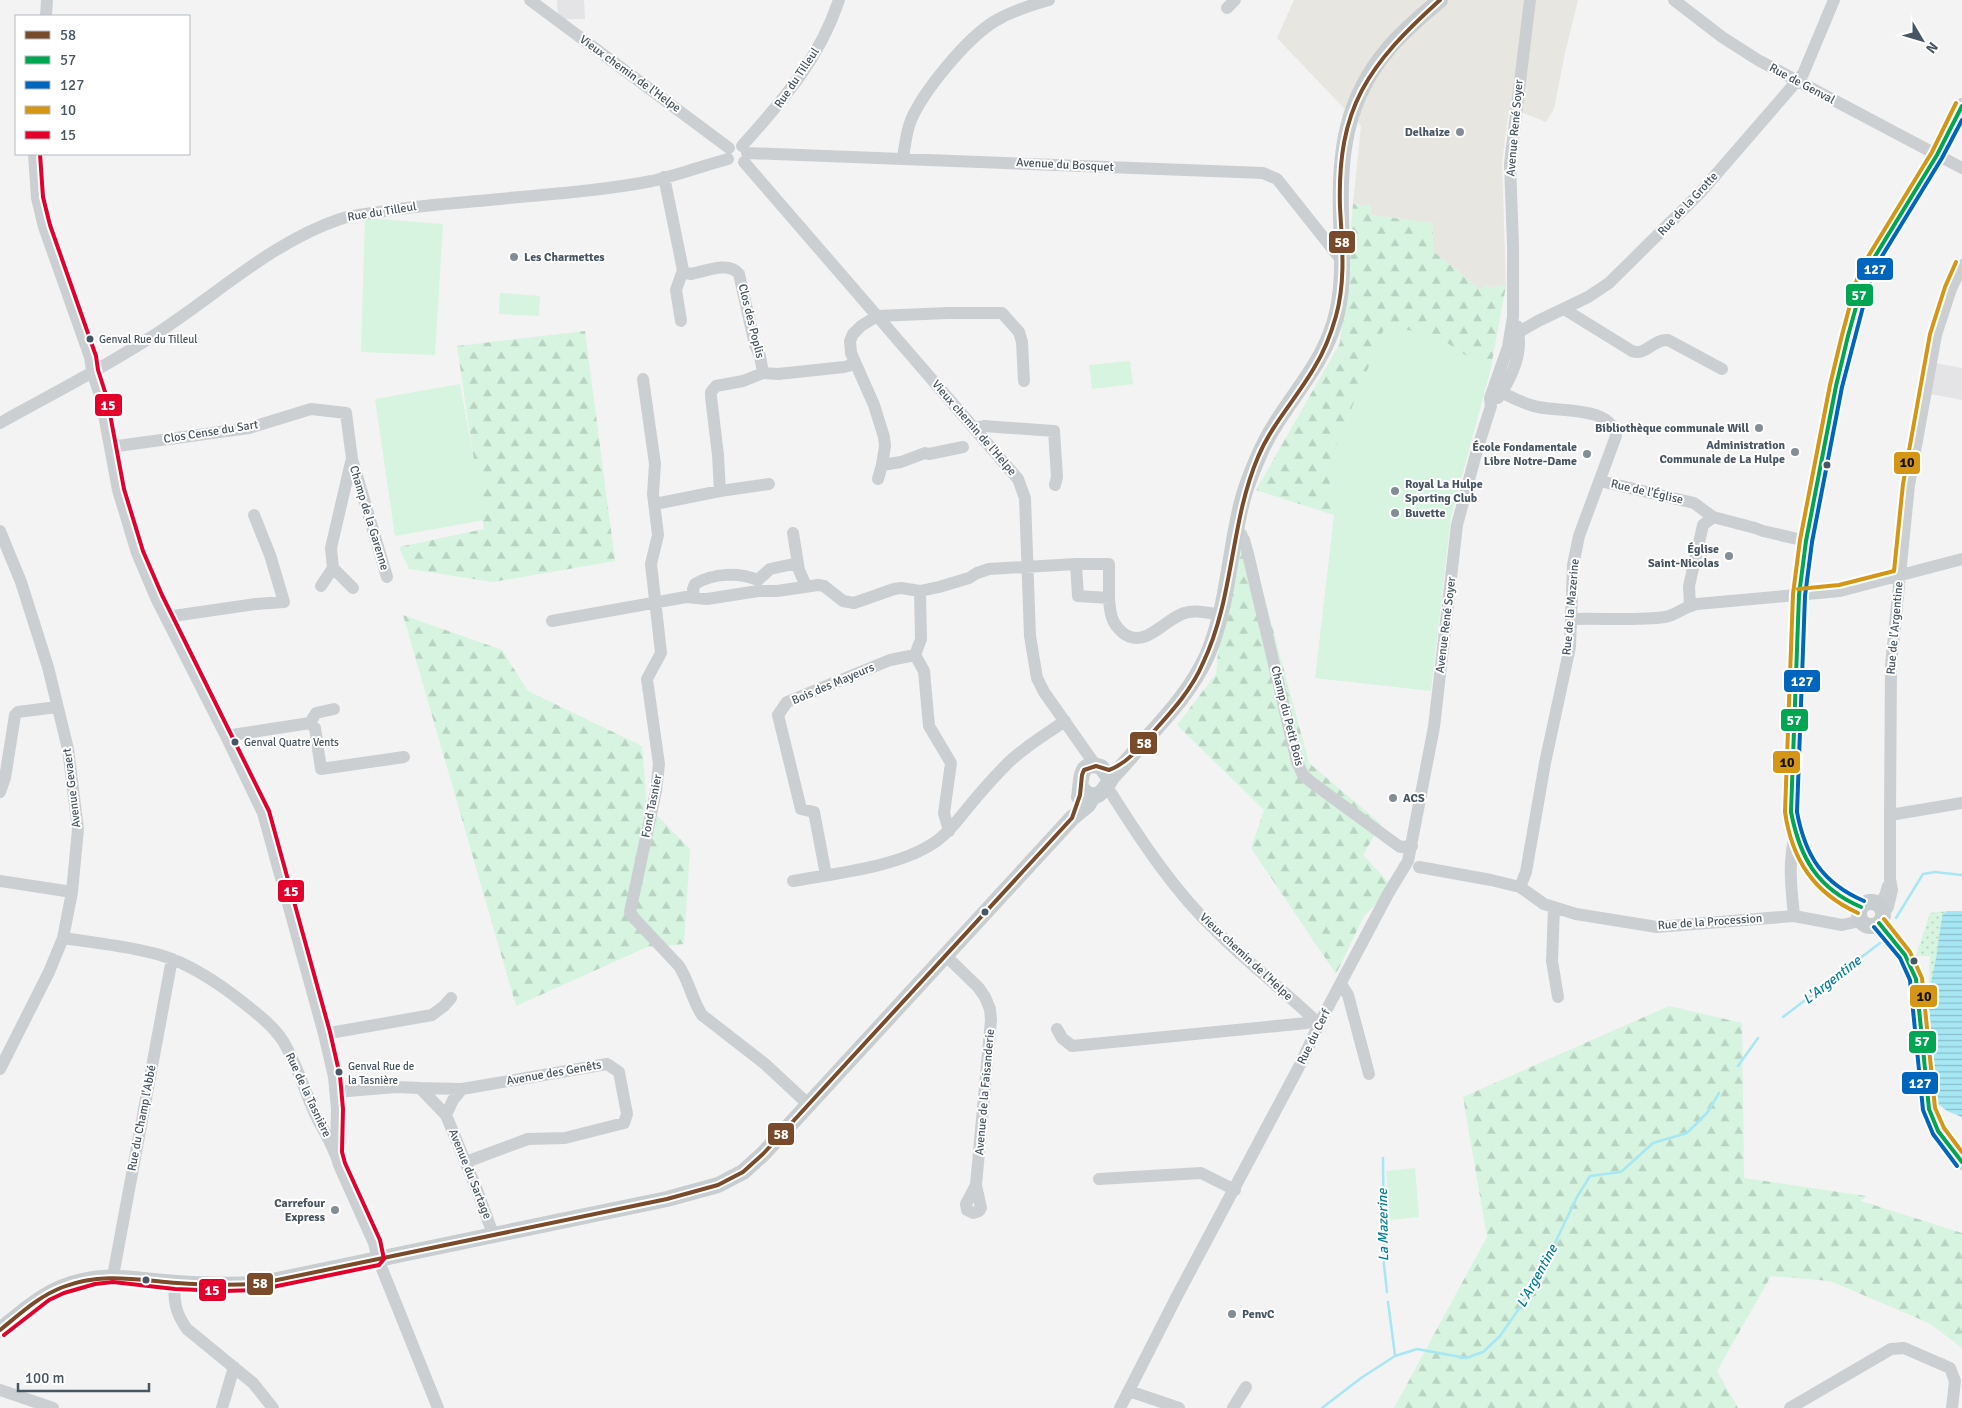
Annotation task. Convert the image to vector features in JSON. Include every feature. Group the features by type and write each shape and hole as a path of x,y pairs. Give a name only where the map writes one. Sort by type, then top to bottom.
{"main road":[{"path":"0,1330 38,1301 62,1287 86,1280 113,1276 175,1283 258,1284 667,1199 718,1185 743,1172 809,1105 1072,818 1088,805 1097,780 1131,756 1177,704 1193,682 1208,654 1220,615 1242,502 1261,450 1276,422 1310,376 1325,349 1334,324 1340,300 1342,262 1340,178 1345,134 1351,115 1367,80 1383,56 1416,21 1440,0"},
{"path":"1962,106 1936,154 1882,243 1864,278 1836,386 1806,541 1799,595 1791,812 1798,843 1813,871 1832,890 1872,914 1900,946 1912,966 1916,979 1929,1109 1932,1121 1962,1162"}],"street":[{"path":"46,15 47,0"},
{"name":"Vieux chemin de l'Helpe","path":"530,0 729,153 735,164 744,154 877,316 1011,470 1022,487 1026,498 1030,636 1033,664 1044,692 1083,748 1097,780 1111,794 1175,886 1216,932 1316,1022"},
{"name":"Rue du Tilleul","path":"744,154 810,62 825,35 838,0"},
{"path":"903,158 909,127 923,97 962,50 984,28 996,20 1049,0"},
{"name":"Avenue René Soyer","path":"1411,867 1412,846 1434,727 1457,525 1491,406 1498,390 1511,376 1520,346 1515,334 1513,317 1510,164 1530,0"},
{"name":"Rue de Genval","path":"1674,0 1722,37 1797,82 1962,168"},
{"name":"Rue de la Grotte","path":"1515,334 1588,297 1609,283 1700,193 1803,74 1834,0"},
{"path":"729,153 737,145 744,154"},
{"name":"Rue du Tilleul","path":"0,423 185,316 237,275 267,256 311,230 340,219 403,208 593,189 664,177 729,153"},
{"name":"Avenue du Bosquet","path":"744,154 903,158 1263,174 1277,179 1342,262"},
{"path":"34,155 37,198 44,227 90,357 92,371 101,399 118,490 128,527 144,573 226,736 266,825 324,1034 334,1077 337,1109 336,1153"},
{"path":"664,177 683,270 676,290 681,321"},
{"name":"Rue de l'Argentine","path":"1872,914 1888,908 1892,896 1890,879 1891,665 1909,485 1936,335 1951,289 1962,265"},
{"name":"Clos des Poplis","path":"683,270 691,274 727,267 735,269 739,274 763,373"},
{"path":"1564,309 1632,352 1644,351 1654,343 1668,340 1722,369"},
{"path":"878,479 885,446 884,437 874,406 851,352 850,341 861,326 877,316 966,313 1002,314 1019,332 1022,342 1024,382"},
{"name":"Clos des Poplis","path":"720,491 711,392 716,386 743,381 763,373 802,372 855,364"},
{"name":"Fond Tasnier","path":"643,379 655,464 653,494 658,535 651,564 661,653 647,679 648,697 659,764 630,912 679,966 685,975 702,1015 764,1064 809,1105"},
{"name":"Rue de la Mazerine","path":"1498,390 1537,407 1601,416 1609,421 1614,428 1616,436 1579,536 1573,565 1570,647 1545,763 1526,872 1520,887"},
{"name":"Clos Cense du Sart","path":"110,447 249,428 311,410 341,411"},
{"name":"Champ de la Garenne","path":"341,411 346,413 352,459 387,577"},
{"path":"975,428 984,426 1054,431 1057,477 1055,485"},
{"path":"882,464 901,462 925,453 929,454 963,447"},
{"name":"Champ de la Garenne","path":"333,568 331,548 352,459"},
{"name":"Rue de l'Église","path":"1600,481 1694,503 1713,517 1755,528 1763,532 1806,541"},
{"path":"655,504 720,491 769,484"},
{"path":"166,617 256,604 284,602 270,555 254,515"},
{"path":"1690,606 1689,586 1703,525 1713,517"},
{"name":"Champ du Petit Bois","path":"1237,530 1244,540 1248,554 1297,762 1303,775 1319,789 1400,847 1412,846"},
{"name":"Avenue Gevaert","path":"0,531 34,620 57,707 71,768 78,829 72,892 63,938 49,972 0,1069"},
{"path":"793,533 799,570 806,586"},
{"path":"1572,618 1667,617 1690,606 1840,591 1962,560"},
{"path":"552,621 694,597 707,599 760,585 770,569 798,563"},
{"path":"1076,564 1078,596 1109,598"},
{"path":"694,597 693,589 695,584 706,579 738,574 777,592 806,586 824,586 843,601 854,604 894,588 920,592 969,578 989,569 1109,564 1109,598 1112,619 1117,628 1128,636 1136,638 1148,636 1178,615 1189,612 1220,615"},
{"path":"322,586 333,568 353,588"},
{"path":"920,592 921,639 915,655 924,671 929,726 951,763 944,813 949,831"},
{"name":"Bois des Mayeurs","path":"826,875 814,812 801,809 778,715 787,702 890,660 915,655"},
{"path":"0,792 5,778 15,715 18,712 57,707"},
{"path":"310,723 316,712 334,708"},
{"path":"793,881 893,861 918,852 937,841 949,831 1007,764 1023,750 1065,721"},
{"path":"226,736 310,723"},
{"path":"310,723 315,728 321,769 404,757"},
{"path":"1890,815 1962,802"},
{"path":"1794,916 1790,858 1796,833"},
{"path":"1411,867 1491,880 1520,887"},
{"name":"Rue du Cerf","path":"1120,1408 1177,1296 1302,1061 1316,1022 1340,984 1395,885 1411,867"},
{"path":"0,881 72,892"},
{"name":"Rue de la Procession","path":"1520,887 1544,904 1576,914 1657,927 1794,916 1842,925 1872,914"},
{"path":"1554,907 1552,962 1558,997"},
{"name":"Rue de la Tasnière","path":"63,938 137,949 172,959 202,974 232,993 267,1022 279,1035 289,1053 320,1126 336,1153 339,1165 374,1243 378,1259 438,1408"},
{"name":"Avenue de la Faisanderie","path":"946,956 978,987 990,1009 991,1030 976,1185"},
{"name":"Rue du Champ l'Abbé","path":"113,1276 172,959"},
{"path":"1340,984 1348,996 1369,1074"},
{"path":"324,1034 432,1015 451,998"},
{"name":"Rue du Cerf","path":"1057,1029 1062,1038 1072,1046 1316,1022"},
{"name":"Avenue des Genêts","path":"420,1088 462,1089 607,1064 619,1072 627,1114 624,1124 564,1138 528,1139 466,1162"},
{"path":"336,1092 420,1088"},
{"name":"Avenue du Sartage","path":"420,1088 446,1115 493,1234"},
{"name":"Avenue du Sartage","path":"446,1115 453,1100 462,1089"},
{"path":"1099,1179 1201,1173 1235,1190"},
{"path":"175,1283 173,1297 180,1319 197,1338 253,1383 273,1408"},
{"path":"1790,1408 1891,1349 1904,1348 1950,1368 1955,1381 1952,1408"},
{"path":"222,1408 234,1367"},
{"path":"1233,1408 1246,1387"},
{"path":"0,1390 53,1408"},
{"path":"1129,1391 1179,1408"}],"shaded area":[{"path":"557,0 584,0 585,19 558,19"},
{"path":"1294,0 1578,0 1554,109 1546,122 1509,110 1502,162 1506,286 1488,287 1481,290 1433,251 1432,223 1370,215 1371,206 1353,204 1361,126 1277,38"},
{"path":"1936,363 1962,368 1962,400 1931,394"}],"green space":[{"path":"1353,204 1371,206 1370,215 1433,223 1433,251 1481,290 1486,285 1488,287 1506,286 1490,372 1441,339 1328,466 1334,515 1256,490 1340,343"},
{"path":"365,218 443,224 435,355 361,352"},
{"path":"500,293 540,296 539,316 499,314"},
{"name":"Royal La Hulpe Sporting Club","path":"1386,324 1441,339 1490,372 1451,517 1431,691 1315,678 1334,516 1328,466"},
{"path":"585,331 615,561 493,582 409,569 399,547 484,529 457,346"},
{"path":"1130,361 1133,384 1092,389 1089,365"},
{"path":"460,384 485,520 395,536 375,399"},
{"path":"1246,529 1309,763 1381,824 1363,855 1393,887 1364,916 1336,974 1251,848 1264,810 1177,725 1216,674 1219,643 1237,558"},
{"path":"403,615 502,650 528,691 642,746 647,805 690,849 684,944 647,947 516,1006"},
{"path":"1946,911 1942,916 1928,996 1930,956 1916,956 1930,913"},
{"path":"1669,1006 1742,1023 1744,1178 1866,1196 1861,1201 1962,1233 1962,1348 1929,1323 1830,1281 1771,1276 1717,1371 1738,1408 1394,1408 1487,1237 1463,1097"},
{"path":"1415,1168 1419,1217 1390,1220 1386,1171"}],"water":[{"path":"1946,911 1962,911 1962,1117 1947,1111 1937,1103 1928,996 1942,916"}],"waterway":[{"name":"L'Argentine","path":"1896,918 1923,874 1935,872 1962,875"},
{"name":"L'Argentine","path":"1783,1017 1880,943"},
{"name":"L'Argentine","path":"1738,1066 1758,1038"},
{"name":"L'Argentine","path":"1322,1408 1361,1378 1395,1356 1417,1349 1466,1358 1483,1352 1500,1336 1534,1287 1577,1197 1590,1176 1621,1172 1653,1143 1687,1133 1707,1113 1719,1093"},
{"name":"La Mazerine","path":"1383,1158 1384,1265 1387,1292"},
{"name":"La Mazerine","path":"1388,1302 1395,1355"}],"transit line":[{"name":"58","path":"0,1330 46,1295 77,1282 120,1278 197,1284 258,1284 667,1199 718,1185 743,1172 763,1154 1072,818 1080,795 1084,770 1096,766 1109,770 1128,758 1169,715 1199,673 1221,613 1242,508 1258,457 1270,434 1318,362 1336,316 1342,275 1340,172 1344,142 1351,115 1362,90 1376,68 1415,23 1440,0"},
{"name":"10","path":"1858,913 1829,896 1817,885 1800,860 1788,829 1785,812 1793,594 1800,540 1830,385 1858,275 1932,152 1956,103"},
{"name":"57","path":"1861,907 1833,891 1813,870 1800,844 1791,812 1799,595 1806,541 1836,386 1864,278 1874,258 1937,155 1962,106"},
{"name":"127","path":"1864,901 1837,886 1818,866 1805,842 1797,812 1805,596 1812,542 1842,387 1870,280 1879,261 1942,158 1962,120"},
{"name":"15","path":"4,1335 49,1300 64,1293 95,1284 113,1282 175,1289 258,1290 379,1265 384,1259 380,1240 345,1163 342,1152 343,1109 340,1076 330,1032 269,811 162,595 143,551 124,489 107,398 98,370 96,356 50,225 43,197 40,155"},
{"name":"10","path":"1798,589 1839,585 1894,571 1903,484 1930,334 1945,287 1956,262"},
{"name":"10","path":"1884,919 1910,952 1922,978 1935,1108 1944,1128 1962,1152"},
{"name":"57","path":"1879,923 1905,955 1916,979 1929,1109 1938,1131 1962,1162"},
{"name":"127","path":"1874,927 1900,958 1910,980 1923,1110 1933,1134 1957,1166"}],"place":[{"name":"Delhaize","path":"1460,132"},
{"name":"Les Charmettes","path":"514,257"},
{"name":"Genval Rue du Tilleul","path":"90,339"},
{"name":"Bibliothèque communale Will","path":"1759,428"},
{"name":"Administration Communale de La Hulpe","path":"1795,452"},
{"name":"École Fondamentale Libre Notre-Dame","path":"1587,454"},
{"name":"Royal La Hulpe Sporting Club","path":"1395,491"},
{"name":"Buvette","path":"1395,513"},
{"name":"Église Saint-Nicolas","path":"1729,556"},
{"name":"Genval Quatre Vents","path":"235,742"},
{"name":"ACS","path":"1393,798"},
{"name":"Genval Rue de la Tasnière","path":"339,1072"},
{"name":"Carrefour Express","path":"335,1210"},
{"name":"PenvC","path":"1232,1314"}]}
